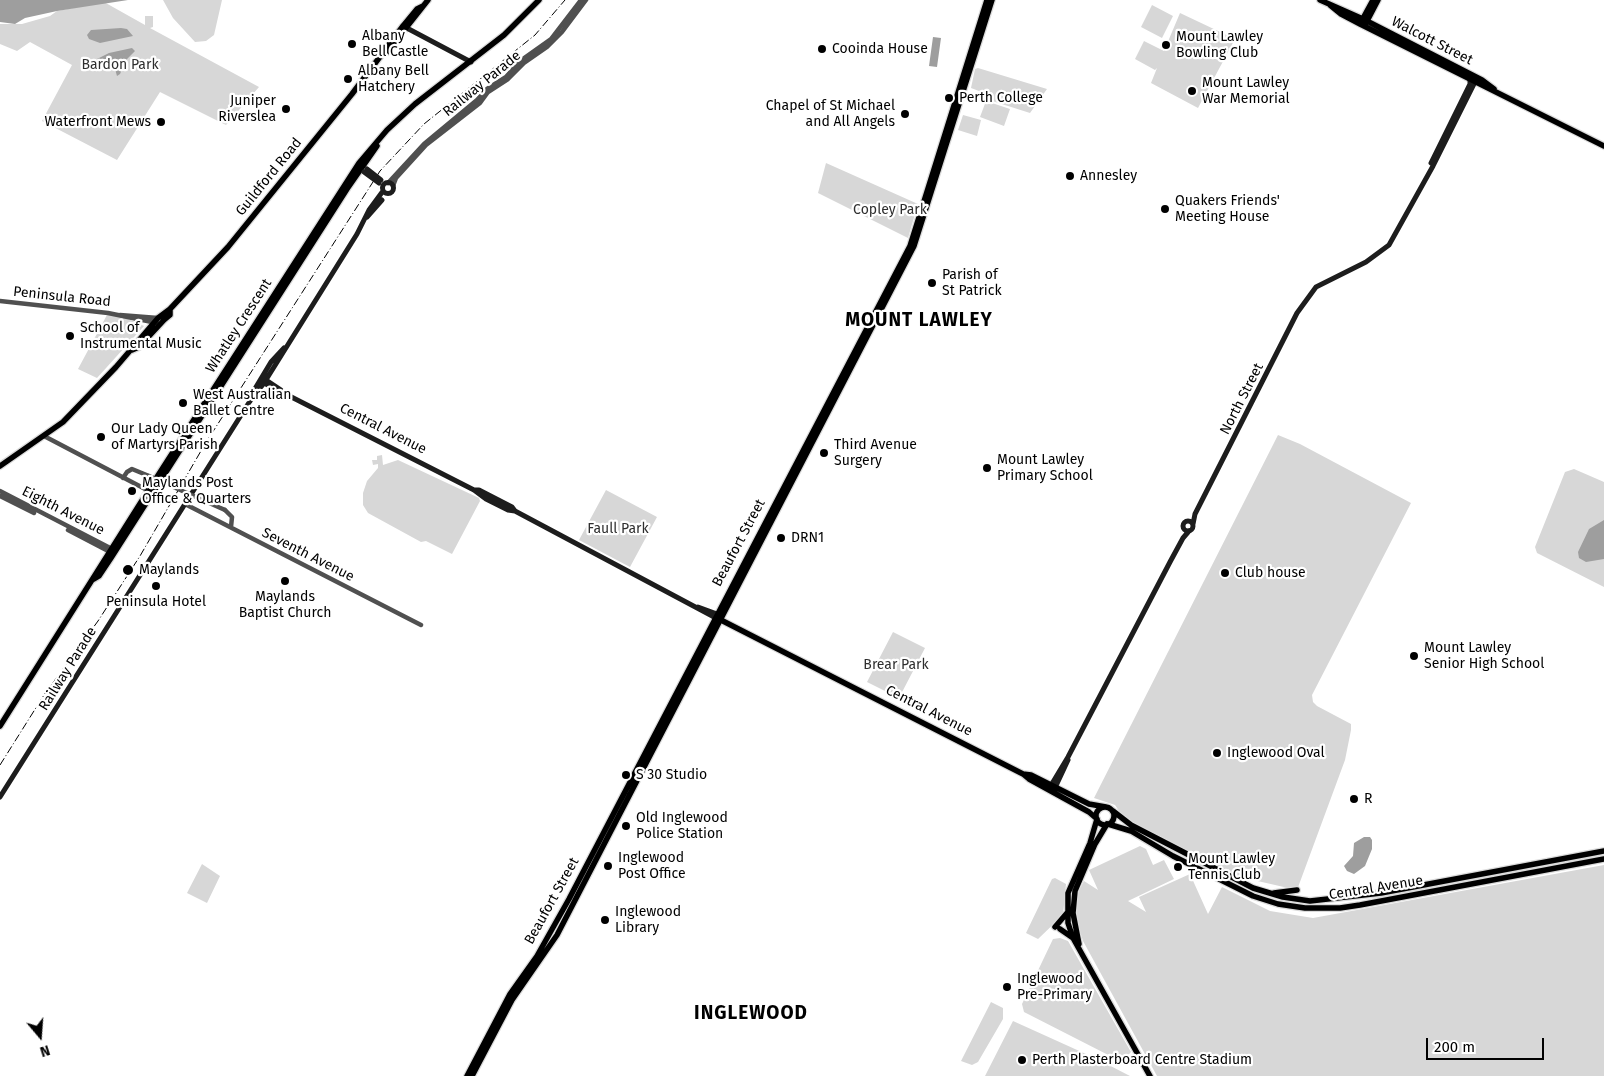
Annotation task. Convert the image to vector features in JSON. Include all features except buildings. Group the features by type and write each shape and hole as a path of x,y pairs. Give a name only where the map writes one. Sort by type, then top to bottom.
{"main road":[{"name":"Guildford Road","path":"1,467 44,436 81,405 159,320 170,314 170,309 228,247 428,0"},
{"name":"Whatley Crescent","path":"1,723 362,168 380,144 422,100 504,35 540,0"},
{"name":"Beaufort Street","path":"472,1076 512,1000 557,935 718,617 910,246 987,0"},
{"name":"Beaufort Street","path":"467,1076 510,994 537,956 569,899 914,246 992,0"},
{"name":"Walcott Street","path":"1320,0 1341,14 1364,22 1604,146"},
{"path":"1364,22 1373,0"},
{"path":"1364,22 1378,0"},
{"path":"405,27 471,62"},
{"name":"North Street","path":"1190,523 1297,313 1309,294 1326,280 1366,262 1389,245 1428,173 1474,80"},
{"path":"362,168 385,186"},
{"name":"Railway Parade","path":"0,797 385,186"},
{"name":"Guildford Road","path":"132,350 139,347 159,320"},
{"name":"Central Avenue","path":"263,380 474,490 479,490 512,507 514,511 1023,774 1089,804 1106,807"},
{"path":"1052,788 1187,530 1192,529 1190,523 1184,524 1187,530"},
{"name":"Central Avenue","path":"1052,788 1097,819"},
{"path":"1073,938 1072,926 1073,902 1075,891 1095,844 1108,824 1113,820 1113,811 1106,807 1098,810 1090,843 1068,893 1067,913 1072,926 1080,947 1150,1076"},
{"name":"Central Avenue","path":"1113,811 1125,822 1254,888 1310,901 1381,893 1604,851"},
{"path":"1097,819 1100,824 1108,824"},
{"name":"Central Avenue","path":"1108,824 1131,831 1173,856 1268,901 1296,907 1321,909 1360,905 1604,859"},
{"path":"1195,858 1197,868"},
{"path":"1270,893 1299,890 1310,901"},
{"path":"1067,913 1058,928 1073,938 1080,947"}],"street":[{"name":"Railway Parade","path":"385,186 424,144 477,100 487,89 506,77 518,64 551,39 581,0"},
{"name":"Railway Parade","path":"385,186 396,178 426,146 480,102 488,92 508,79 524,63 547,47 562,32 586,0"},
{"name":"Peninsula Road","path":"0,301 159,320"},
{"path":"44,436 150,492"},
{"path":"123,478 126,472 132,469 224,510 232,517 231,527"},
{"name":"Eighth Avenue","path":"0,491 112,551"},
{"name":"Eighth Avenue","path":"0,496 112,551"},
{"name":"Seventh Avenue","path":"185,504 421,625"}],"green space":[{"path":"163,0 222,0 214,35 206,41 195,42 173,18"},
{"name":"Bardon Park","path":"104,2 145,25 145,16 153,16 153,27 150,28 259,87 226,125 160,92 117,160 42,121 72,65 30,42 17,51 0,44 0,24 22,24 50,16 57,11"},
{"path":"1152,5 1173,16 1162,38 1141,27"},
{"path":"1180,13 1235,39 1198,108 1151,83 1157,68 1155,70 1135,59 1144,41 1164,51"},
{"path":"978,68 1047,89 1030,113 986,99 987,94 971,88 975,69"},
{"path":"986,101 1010,109 1004,126 980,117"},
{"path":"963,115 981,120 977,136 958,130"},
{"name":"Copley Park","path":"826,163 918,204 908,238 818,193"},
{"path":"108,313 144,326 97,378 78,369"},
{"path":"1278,435 1300,444 1411,503 1312,695 1313,702 1317,706 1351,724 1351,730 1345,760 1297,890 1240,877 1123,817 1115,805 1094,798"},
{"path":"382,455 383,465 398,460 479,498 480,501 452,554 426,541 421,542 368,513 363,505 363,493 367,481 378,468 378,464 373,465 372,460 377,460 377,456"},
{"path":"1574,469 1604,482 1604,587 1537,553 1535,547 1565,472"},
{"name":"Faull Park","path":"606,490 657,517 630,567 579,540"},
{"name":"Brear Park","path":"893,632 925,648 899,698 867,682"},
{"path":"1140,846 1146,849 1153,865 1164,860 1174,879 1128,901 1146,912 1139,897 1190,874 1208,914 1222,887 1270,911 1313,918 1604,865 1604,1076 1157,1076 1083,941 1075,915 1078,892 1084,881 1098,890 1089,870"},
{"path":"202,864 220,876 207,903 187,893"},
{"path":"1055,878 1066,884 1063,915 1038,939 1026,933 1052,879"},
{"path":"1060,938 1068,941 1131,1052 1122,1062 1024,1012 1022,1004 1053,939"},
{"path":"991,1002 1003,1008 1003,1019 978,1062 972,1065 961,1061"},
{"path":"1013,1021 1097,1059 1130,1076 985,1076"}],"shaded area":[{"path":"0,0 128,0 57,11 25,18 15,24 0,22"},
{"path":"127,29 133,36 100,43 89,39 87,35 91,30"},
{"path":"933,37 941,38 937,67 929,66"},
{"path":"132,48 135,51 126,60 120,74 117,76 115,69 99,63 97,59 109,53"},
{"path":"1604,520 1604,559 1586,562 1579,558 1578,552 1589,529"},
{"path":"1364,837 1370,837 1372,840 1372,849 1365,866 1354,874 1347,871 1344,866 1353,856 1354,843"}],"railway":[{"path":"0,765 44,695 98,621 140,556 205,444 380,171 424,124 535,35 565,0"}],"place":[{"name":"Albany Bell Castle","path":"352,44"},
{"name":"Mount Lawley Bowling Club","path":"1166,45"},
{"name":"Cooinda House","path":"822,49"},
{"name":"Albany Bell Hatchery","path":"348,79"},
{"name":"Mount Lawley War Memorial","path":"1192,91"},
{"name":"Perth College","path":"949,98"},
{"name":"Juniper Riverslea","path":"286,109"},
{"name":"Chapel of St Michael and All Angels","path":"905,114"},
{"name":"Waterfront Mews","path":"161,122"},
{"name":"Annesley","path":"1070,176"},
{"name":"Quakers Friends' Meeting House","path":"1165,209"},
{"name":"Parish of St Patrick","path":"932,283"},
{"name":"School of Instrumental Music","path":"70,336"},
{"name":"West Australian Ballet Centre","path":"183,403"},
{"name":"Our Lady Queen of Martyrs Parish","path":"101,437"},
{"name":"Third Avenue Surgery","path":"824,453"},
{"name":"Mount Lawley Primary School","path":"987,468"},
{"name":"Maylands Post Office & Quarters","path":"132,491"},
{"name":"DRN1","path":"781,538"},
{"name":"Maylands","path":"128,570"},
{"name":"Club house","path":"1225,573"},
{"name":"Maylands Baptist Church","path":"285,581"},
{"name":"Peninsula Hotel","path":"156,586"},
{"name":"Mount Lawley Senior High School","path":"1414,656"},
{"name":"Inglewood Oval","path":"1217,753"},
{"name":"S 30 Studio","path":"626,775"},
{"name":"R","path":"1354,799"},
{"name":"Old Inglewood Police Station","path":"626,826"},
{"name":"Inglewood Post Office","path":"608,866"},
{"name":"Mount Lawley Tennis Club","path":"1178,867"},
{"name":"Inglewood Library","path":"605,920"},
{"name":"Inglewood Pre-Primary","path":"1007,987"},
{"name":"Perth Plasterboard Centre Stadium","path":"1022,1060"}],"district":[{"name":"MOUNT LAWLEY","path":"919,321"},
{"name":"INGLEWOOD","path":"751,1014"}]}
